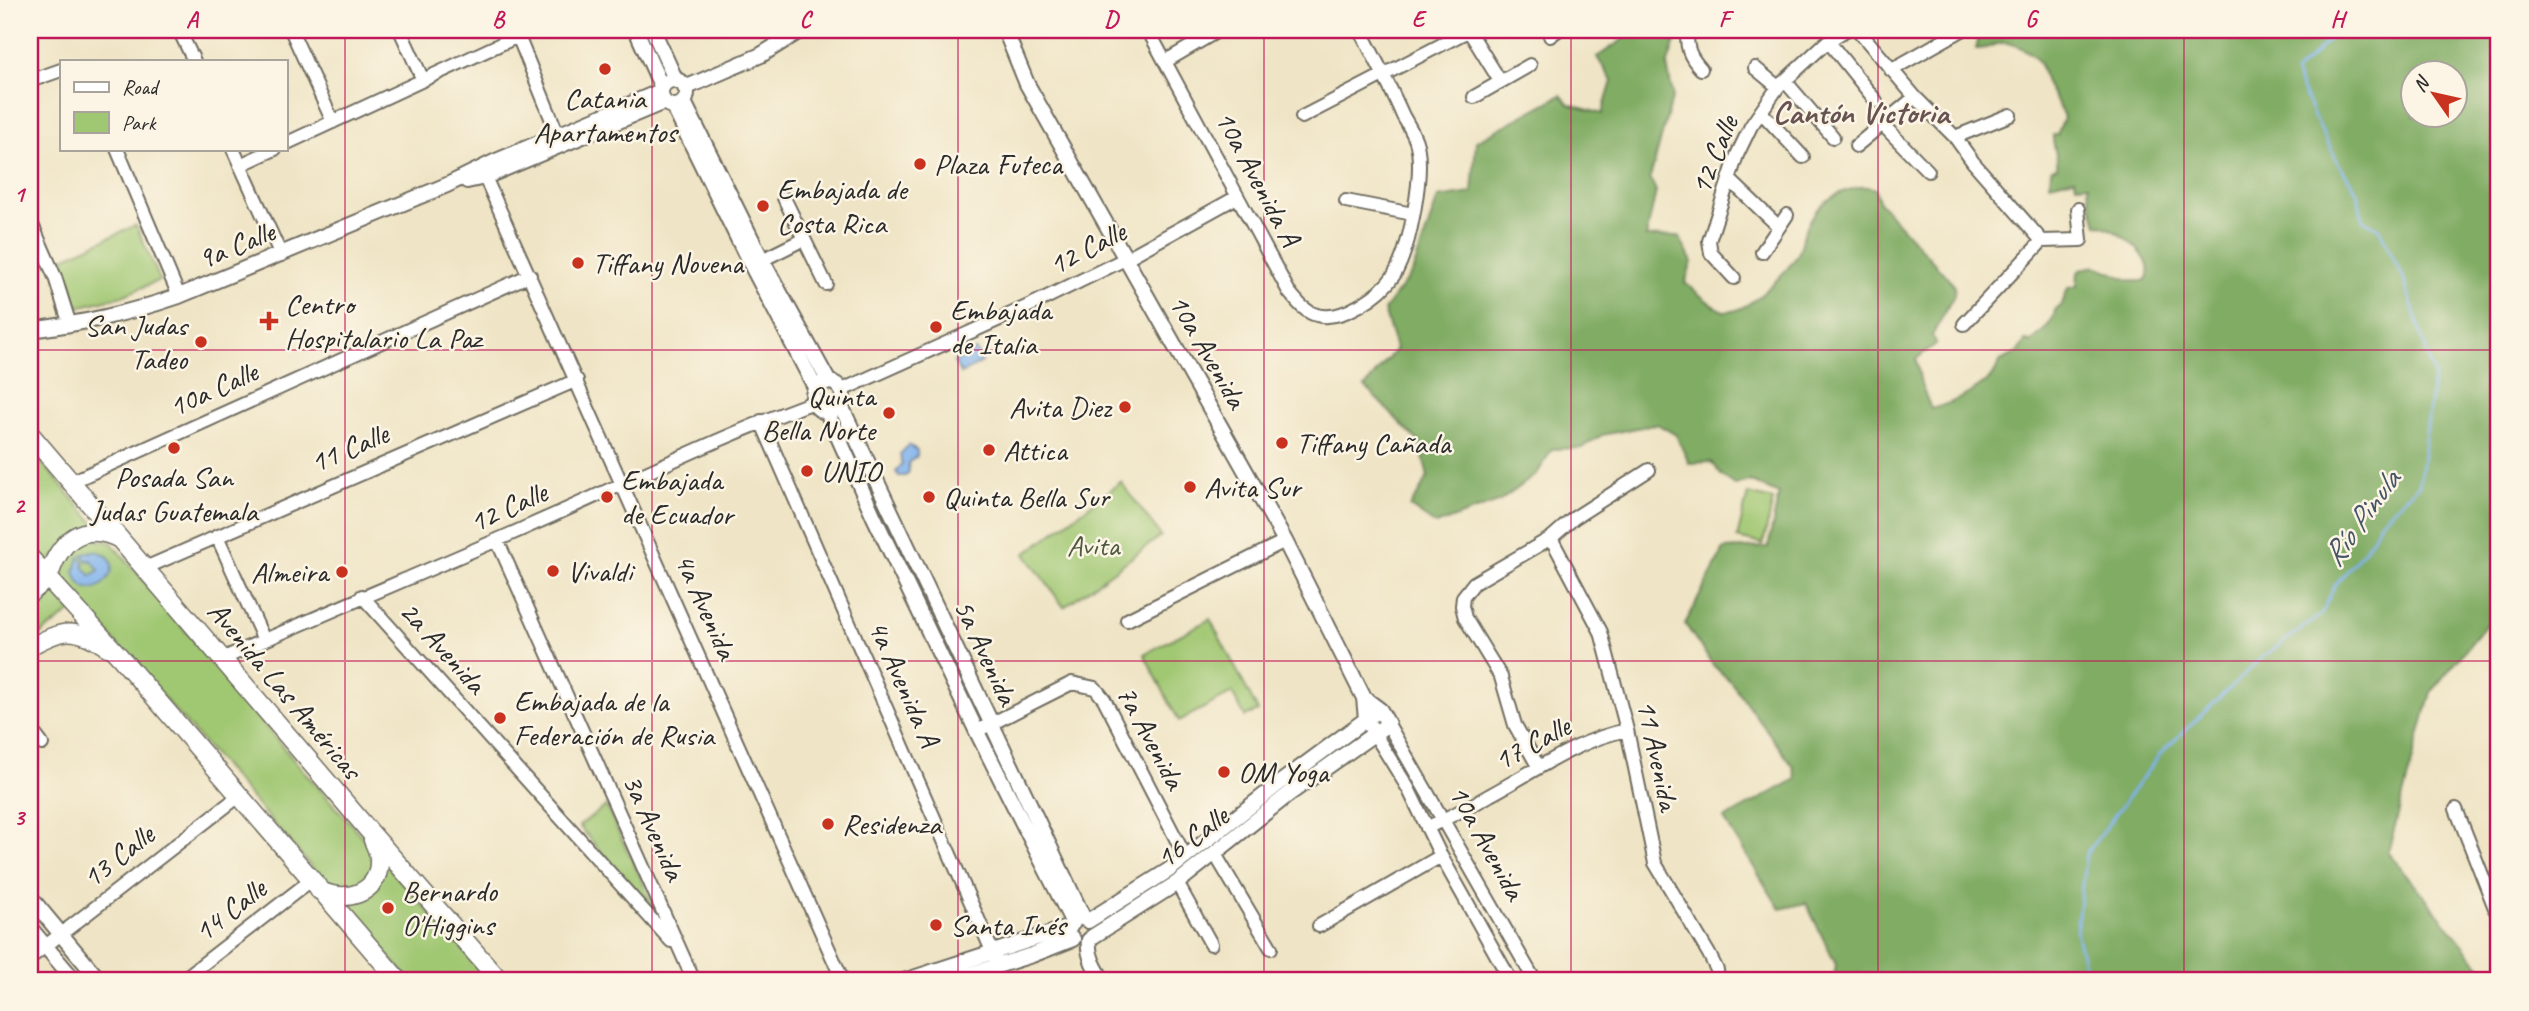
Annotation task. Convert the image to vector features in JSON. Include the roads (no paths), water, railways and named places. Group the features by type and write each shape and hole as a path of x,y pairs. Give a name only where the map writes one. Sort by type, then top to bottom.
{"main road":[{"name":"Avenida Las Américas","path":"30,435 500,981"},
{"path":"30,593 48,579 55,558 72,538 86,532 99,531 123,541"},
{"path":"30,558 120,657 399,981"},
{"path":"30,647 64,631 80,632 120,657"},
{"path":"313,884 329,895 342,898 367,889 380,864 370,832"}],"street":[{"path":"179,30 194,60"},
{"path":"291,30 333,122"},
{"path":"401,30 423,80"},
{"name":"5a Avenida","path":"636,30 656,71 762,260 990,724 1103,981"},
{"name":"5a Avenida","path":"653,30 669,94 744,251 828,397 874,517 977,732 1081,931"},
{"name":"9a Calle","path":"454,182 485,177 557,141 761,55 801,30"},
{"name":"10a Avenida","path":"1004,30 1027,83 1285,541 1364,698 1366,719 1408,788 1441,856 1509,978"},
{"name":"10a Avenida A","path":"1149,30 1289,292 1303,308 1315,315 1332,317 1361,304 1392,277 1402,258 1413,214"},
{"path":"1166,61 1219,30"},
{"path":"1346,201 1413,214 1418,190 1417,144 1360,30"},
{"path":"1688,30 1686,41 1691,58 1702,69"},
{"name":"12 Calle","path":"1734,278 1711,253 1709,241 1744,139 1781,84 1828,41 1846,30"},
{"path":"1858,30 1891,71 1955,137 2042,241"},
{"path":"1891,71 1962,30"},
{"path":"1302,117 1466,32 1471,34 1500,81"},
{"path":"287,143 517,33 557,141"},
{"path":"1828,41 1876,101"},
{"path":"1474,97 1530,65"},
{"path":"1755,68 1781,84 1833,137"},
{"path":"30,81 60,70"},
{"path":"1856,146 1915,97"},
{"path":"1761,112 1803,157"},
{"path":"1955,137 2010,115"},
{"path":"1882,124 1928,171"},
{"name":"9a Calle","path":"30,330 118,315 179,296 454,182 465,174 494,162 557,141"},
{"path":"117,150 179,296"},
{"path":"233,150 281,254"},
{"path":"240,165 273,150"},
{"path":"485,177 494,162"},
{"name":"4a Avenida","path":"485,177 843,981"},
{"path":"1730,180 1779,227"},
{"name":"12 Calle","path":"222,659 362,596 498,540 761,421 828,397 1033,304 1125,259 1237,197"},
{"path":"783,198 826,284"},
{"path":"1964,324 2042,241 2080,242 2082,237 2078,209"},
{"path":"1762,252 1787,215"},
{"path":"30,220 55,276 70,325"},
{"path":"762,260 804,239"},
{"name":"10a Calle","path":"71,482 530,275"},
{"name":"11 Calle","path":"145,568 577,380"},
{"name":"4a Avenida A","path":"761,421 995,959"},
{"path":"1538,766 1515,725 1501,677 1465,618 1463,597 1474,583 1551,538 1574,518 1649,470"},
{"path":"218,536 264,640"},
{"name":"11 Avenida","path":"1551,538 1601,632 1627,730 1655,863 1709,954 1717,970 1718,981"},
{"name":"3a Avenida","path":"498,540 694,981"},
{"path":"1127,620 1285,541"},
{"name":"2a Avenida","path":"362,596 681,951"},
{"path":"1347,733 1359,712 1355,681"},
{"name":"7a Avenida","path":"990,724 1072,683 1095,688 1104,699 1185,858"},
{"name":"10a Avenida","path":"1364,698 1380,710 1535,981"},
{"name":"16 Calle","path":"1081,931 1185,858 1280,782 1380,710"},
{"path":"977,732 990,724"},
{"name":"16 Calle","path":"904,981 995,959 1081,931 1177,883 1289,794 1388,724"},
{"path":"30,728 42,744"},
{"name":"17 Calle","path":"1427,828 1491,795 1538,766 1608,734 1627,730"},
{"name":"13 Calle","path":"30,958 239,796"},
{"path":"2456,809 2499,918"},
{"path":"1215,854 1272,948"},
{"path":"1319,926 1441,856"},
{"path":"1177,883 1210,944"},
{"name":"14 Calle","path":"181,981 313,884"},
{"path":"30,897 100,981"},
{"path":"30,928 75,981"},
{"name":"16 Calle","path":"949,981 995,959"},
{"path":"1495,981 1509,978"}],"water":[{"path":"976,350 982,362 961,374 954,362"},
{"path":"909,445 917,450 917,456 908,463 909,472 905,476 899,476 896,472 902,464 900,454"},
{"path":"93,551 106,556 112,563 106,581 89,589 81,584 75,571 79,557 91,576 99,570 91,560 88,561 82,555"}],"waterway":[{"name":"Río Pinula","path":"2088,981 2076,931 2086,854 2160,754 2264,656 2321,615 2335,585 2365,550 2380,522 2419,485 2434,375 2403,277 2379,229 2363,220 2357,192 2314,117 2295,73 2339,30"}],"place":[{"name":"Catania Apartamentos","path":"605,69"},
{"name":"Plaza Futeca","path":"920,164"},
{"name":"Embajada de Costa Rica","path":"763,206"},
{"name":"Tiffany Novena","path":"578,263"},
{"name":"Centro Hospitalario La Paz","path":"269,321"},
{"name":"Embajada de Italia","path":"936,327"},
{"name":"San Judas Tadeo","path":"201,342"},
{"name":"Avita Diez","path":"1125,407"},
{"name":"Quinta Bella Norte","path":"889,413"},
{"name":"Tiffany Cañada","path":"1282,443"},
{"name":"Posada San Judas Guatemala","path":"174,448"},
{"name":"Attica","path":"989,450"},
{"name":"UNIO","path":"807,471"},
{"name":"Avita Sur","path":"1190,487"},
{"name":"Embajada de Ecuador","path":"607,497"},
{"name":"Quinta Bella Sur","path":"929,497"},
{"name":"Vivaldi","path":"553,571"},
{"name":"Almeira","path":"342,572"},
{"name":"Embajada de la Federación de Rusia","path":"500,718"},
{"name":"OM Yoga","path":"1224,772"},
{"name":"Residenza","path":"828,824"},
{"name":"Bernardo O'Higgins","path":"388,908"},
{"name":"Santa Inés","path":"936,925"}],"district":[{"name":"Cantón Victoria","path":"1861,112"}],"park label":[{"name":"Avita","path":"1093,545"}]}
